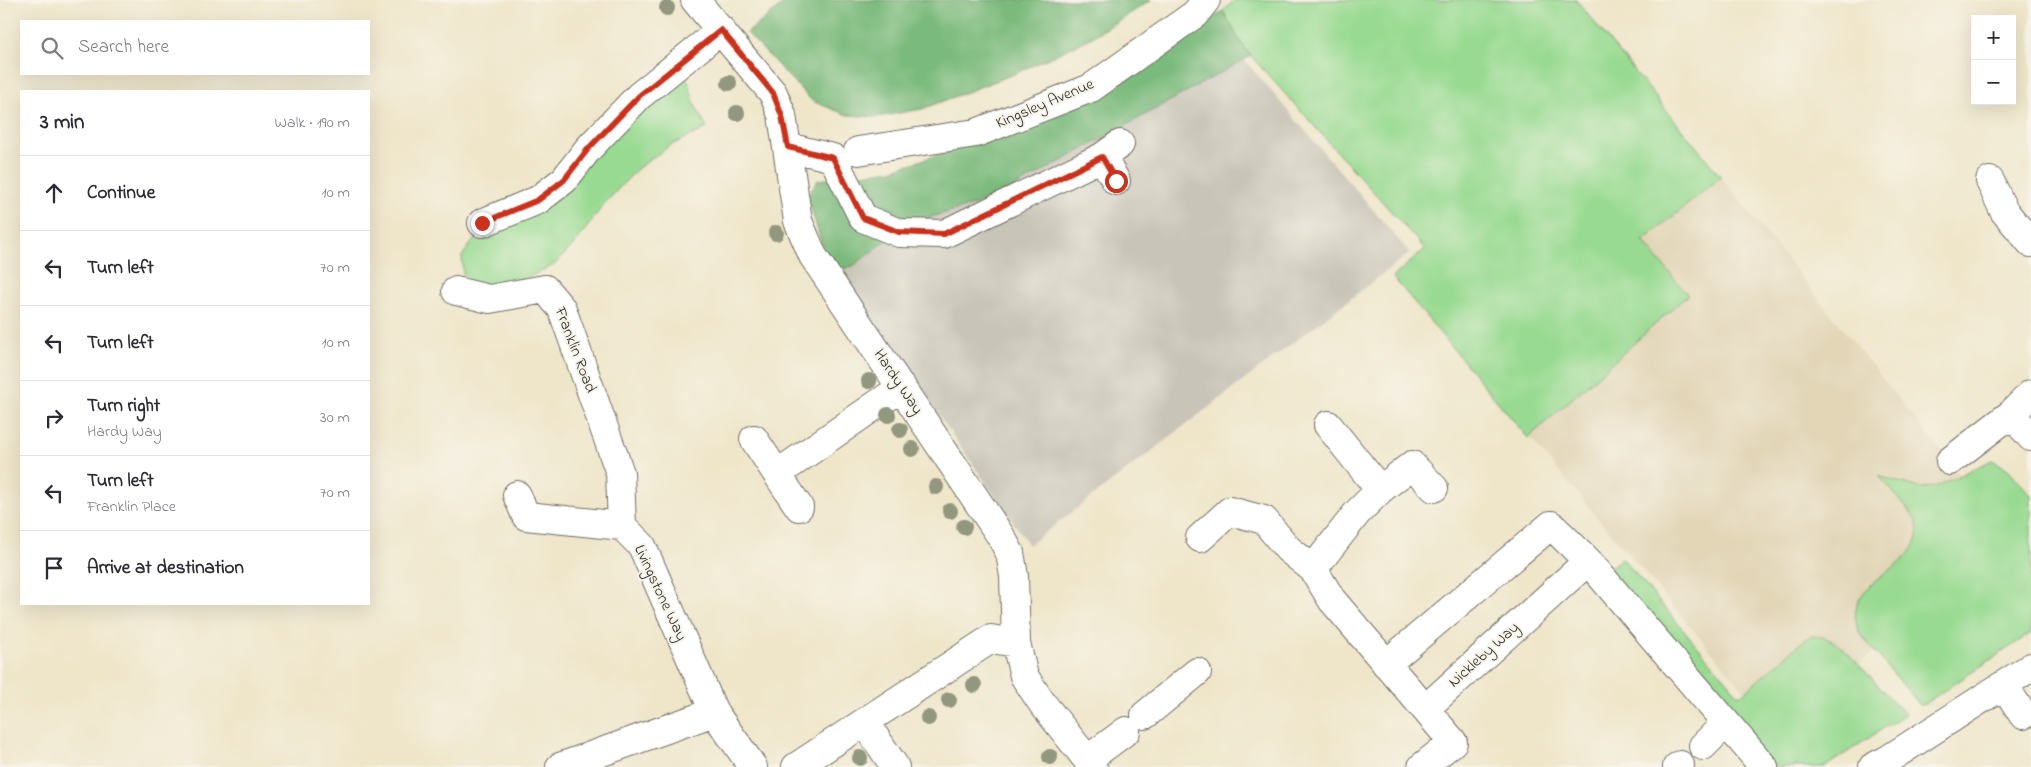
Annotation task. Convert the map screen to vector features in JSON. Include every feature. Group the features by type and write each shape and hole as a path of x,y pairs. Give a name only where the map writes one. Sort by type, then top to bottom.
{"street":[{"name":"Hardy Way","path":"695,0 773,93 782,116 798,221 813,256 902,387 1010,553 1014,576 1016,643 1024,676 1042,703 1090,764"},
{"name":"Kingsley Avenue","path":"858,151 976,133 1091,88 1195,14 1206,0"},
{"path":"482,223 538,200 564,180 588,149 639,96 721,30"},
{"path":"788,147 833,158 863,218 899,232 944,234 1111,151 1116,181"},
{"path":"1990,181 2004,211 2031,243"},
{"name":"Franklin Road","path":"456,291 490,300 545,289 562,309 620,473 622,526"},
{"path":"777,474 902,387"},
{"path":"1950,461 2011,414 2031,394"},
{"path":"2011,414 2031,437"},
{"path":"1328,425 1380,490"},
{"path":"754,439 799,507"},
{"path":"1313,569 1357,513 1380,490 1412,465 1434,488"},
{"path":"517,495 526,516 622,526"},
{"path":"1200,538 1230,511 1264,520 1288,549 1313,569 1332,600 1453,742 1422,767"},
{"path":"1386,664 1551,525 1588,562 1764,767"},
{"name":"Livingstone Way","path":"622,526 642,546 714,712 753,767"},
{"name":"Nickleby Way","path":"1426,709 1588,562"},
{"path":"796,767 992,639 1016,643"},
{"path":"1873,767 1887,760 2031,667"},
{"path":"1090,764 1197,672"},
{"path":"2004,685 2023,715"},
{"path":"560,767 609,759 714,712"},
{"path":"865,722 895,767"},
{"path":"1703,746 1726,723"}],"shaded area":[{"path":"1235,0 1576,0 1684,131 2009,536 1780,732 1393,277 1425,250 1251,56 1239,40 1223,11"},
{"path":"1216,16 1247,63 1410,253 1029,545 823,248 818,180 891,170 971,144 1165,50"}],"green space":[{"path":"788,0 1152,0 1089,39 1014,74 922,109 877,117 847,115 812,101 747,33"},
{"path":"1235,0 1576,0 1721,177 1643,241 1688,295 1528,438 1393,277 1425,249 1251,56 1239,40 1223,11"},
{"path":"1223,11 1239,40 1251,56 991,200 909,223 853,266 838,269 823,248 807,195 818,180 891,170 971,144 1165,50"},
{"path":"685,72 695,105 707,128 669,146 637,169 604,204 577,241 554,265 525,279 495,290 473,284 463,274 462,256 476,237 510,220"},
{"path":"1992,460 2008,469 2031,495 2031,633 1921,706 1860,634 1855,615 1859,600 1869,587 1908,554 1916,540 1917,524 1915,520 1879,476 1919,488 1935,487"},
{"path":"1622,558 1740,696 1803,641 1812,636 1824,637 1842,647 1905,714 1825,767 1768,767 1604,572"}],"route":[{"path":"482,223 538,200 564,180 588,149 639,96 721,30 773,93 782,116 788,147 833,158 863,218 899,232 944,234 1102,157 1116,181"}]}
